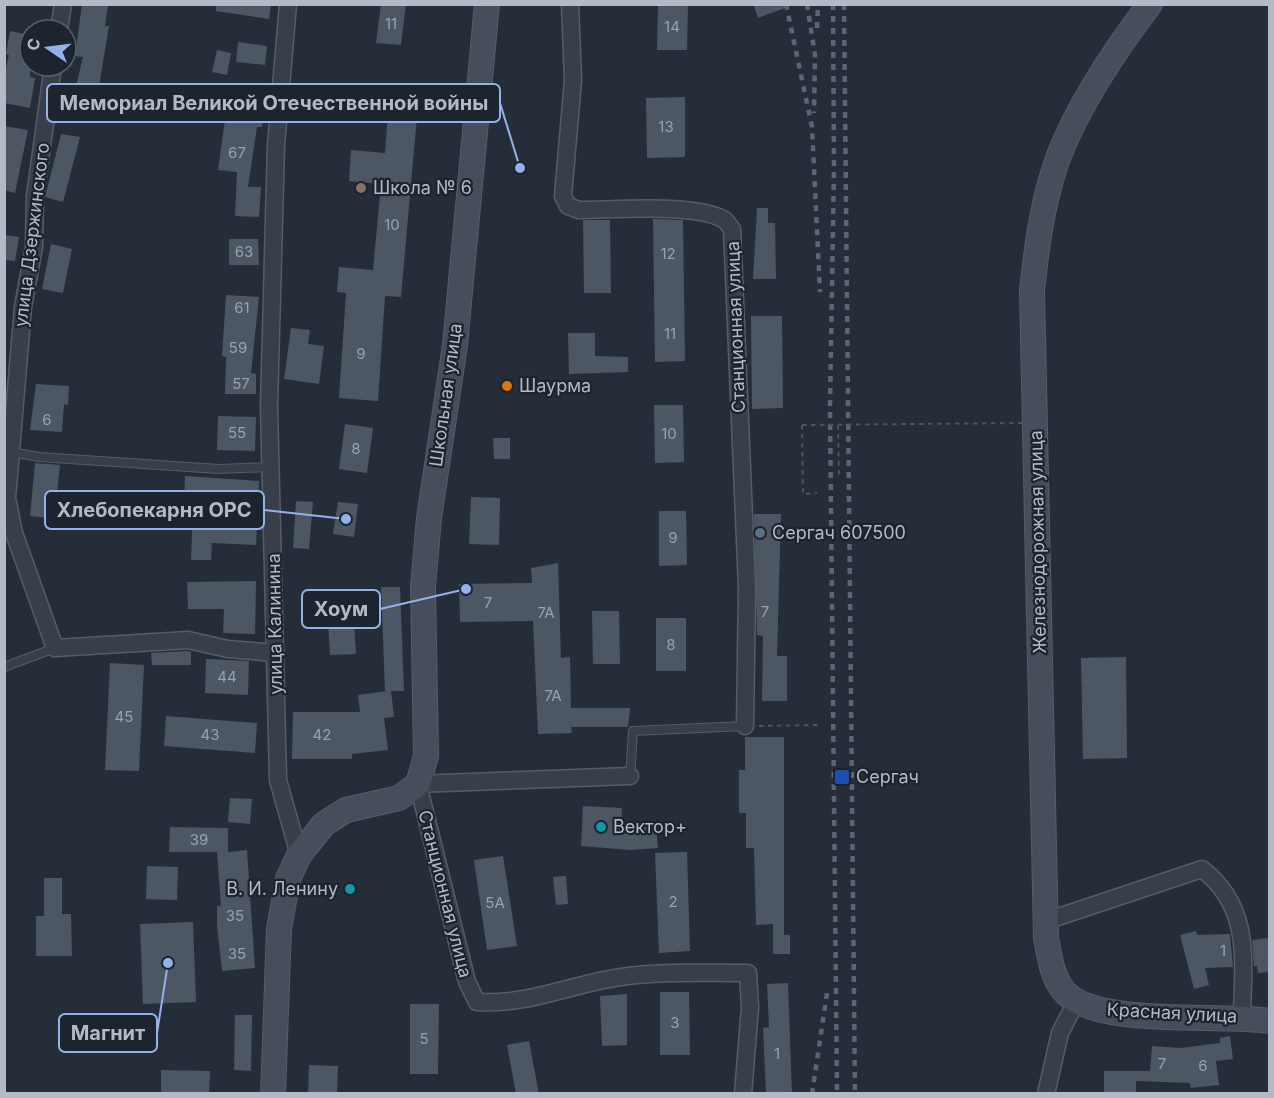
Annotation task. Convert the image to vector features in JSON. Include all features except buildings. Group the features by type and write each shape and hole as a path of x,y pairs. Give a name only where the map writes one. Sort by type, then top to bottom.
{"street":[{"name":"улица Калинина","path":"288,4 276,145 269,406 278,780 299,855"},
{"name":"Школьная улица","path":"418,784 426,756 423,586 429,518 455,345 487,4"},
{"name":"Станционная улица","path":"570,4 573,80 563,196 568,206 579,210 671,210 701,213 724,219 732,229 747,589 745,726"},
{"name":"Железнодорожная улица","path":"1076,1002 1064,991 1052,973 1046,921 1032,291 1037,241 1046,199 1064,144 1110,61 1150,4"},
{"name":"улица Дзержинского","path":"51,78 35,196 34,247 23,307 7,451 7,498 14,533 55,648"},
{"path":"55,648 188,640 228,650 276,653"},
{"path":"273,1094 279,928 288,879 299,855 324,824 346,810 399,798 418,784 630,776"},
{"name":"Станционная улица","path":"418,784 467,982 477,1002 504,1004 606,979 678,974 748,973 750,1007 743,1094"},
{"path":"1046,921 1202,869 1213,878 1234,905 1243,935 1242,1017"},
{"path":"1046,1094 1060,1033 1076,1002"},
{"name":"Красная улица","path":"1076,1002 1113,1014 1242,1017 1269,1021"}],"lane":[{"path":"7,451 40,457 219,469 272,467"},
{"path":"4,667 55,648"},
{"path":"630,776 633,731 745,726"}],"path":[{"path":"817,493 803,494 802,425 1024,423"},
{"path":"838,425 839,478"},
{"path":"745,726 819,725"}],"railway":[{"path":"786,4 812,127 820,292"},
{"path":"807,4 815,55 814,113"},
{"path":"817,28 818,4"},
{"path":"833,4 834,168 830,407 837,1094"},
{"path":"844,4 855,1094"},
{"path":"812,1094 827,993"}],"place":[{"name":"Мемориал Великой Отечественной войны","path":"520,168"},
{"name":"Школа № 6","path":"361,188"},
{"name":"Шаурма","path":"507,386"},
{"name":"Хлебопекарня ОРС","path":"346,519"},
{"name":"Сергач 607500","path":"760,533"},
{"name":"Хоум","path":"466,589"},
{"name":"Сергач","path":"842,777"},
{"name":"Вектор+","path":"601,827"},
{"name":"В. И. Ленину","path":"350,889"},
{"name":"Магнит","path":"168,963"}]}
